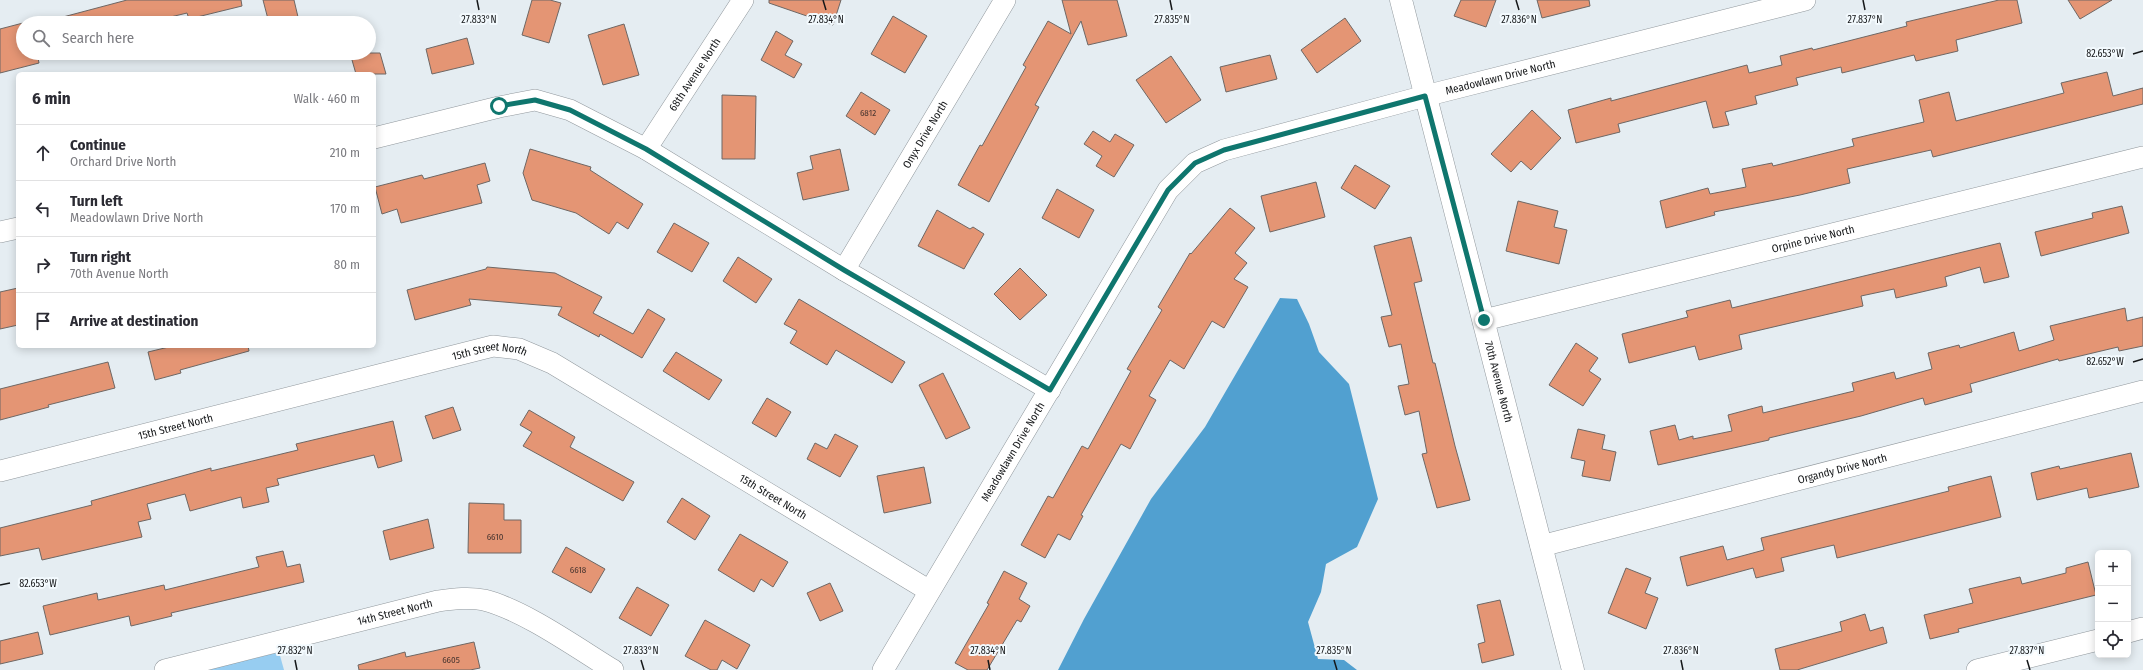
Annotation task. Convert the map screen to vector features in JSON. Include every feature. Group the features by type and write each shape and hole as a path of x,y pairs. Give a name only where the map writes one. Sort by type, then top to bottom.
{"street":[{"name":"68th Avenue North","path":"646,149 743,0"},
{"name":"Onyx Drive North","path":"844,270 1005,0"},
{"name":"70th Avenue North","path":"1401,0 1573,670"},
{"name":"Meadowlawn Drive North","path":"883,670 928,590 1050,390 1168,190 1195,163 1224,150 1425,96 1805,0"},
{"path":"376,137 499,106 535,100 570,110 646,149 844,270 1050,390"},
{"name":"Orpine Drive North","path":"1484,320 2143,157"},
{"path":"0,232 16,228"},
{"name":"15th Street North","path":"0,471 493,346 520,349 552,363 928,590"},
{"name":"Organdy Drive North","path":"1541,546 2143,391"},
{"name":"14th Street North","path":"165,670 438,600 462,598 484,600 518,614 613,670"},
{"path":"2131,631 2143,628"},
{"path":"1977,670 2095,641"}],"shaded area":[{"path":"1280,298 1297,299 1309,324 1319,352 1349,384 1378,499 1357,547 1326,564 1321,592 1308,622 1318,659 1344,660 1357,670 1058,670 1084,619 1151,499 1205,427"},
{"path":"279,652 284,670 206,670"}],"building":[{"path":"127,0 241,0 242,6 201,16 188,16 187,13 175,16 67,16"},
{"path":"263,0 294,0 298,16 267,16"},
{"path":"532,0 550,0 561,3 549,43 522,35"},
{"path":"769,0 841,0 833,25 769,3"},
{"path":"1062,0 1117,0 1127,36 1088,45 1081,21 1035,105 1039,107 989,202 958,185 980,145 982,146 1026,67 1023,65 1048,21 1071,34"},
{"path":"1461,0 1496,0 1486,27 1454,16"},
{"path":"1537,0 1589,0 1590,6 1542,18"},
{"path":"1999,0 2017,0 2022,23 1956,40 1958,51 1916,61 1914,55 1842,73 1841,67 1796,78 1798,85 1755,96 1757,104 1725,112 1729,125 1713,128 1706,101 1618,124 1620,132 1576,143 1568,110 1611,98 1611,101 1747,65 1749,73 1782,65 1780,56 1812,48 1813,50 1907,26 1906,22"},
{"path":"2068,0 2112,0 2080,19"},
{"path":"893,16 927,36 905,73 871,54"},
{"path":"1345,18 1361,41 1317,73 1301,50"},
{"path":"624,24 639,75 603,85 588,35"},
{"path":"16,25 16,60 38,60 39,63 0,73 0,29"},
{"path":"776,31 793,41 785,55 802,64 794,78 761,60"},
{"path":"467,38 474,64 432,74 426,49"},
{"path":"376,53 380,53 386,74 376,74 376,72 355,72 352,60 376,60"},
{"path":"1270,55 1277,79 1226,92 1220,67"},
{"path":"1171,56 1201,100 1166,123 1136,80"},
{"path":"2107,72 2113,96 2143,88 2143,104 1933,157 1931,150 1847,169 1850,183 1800,195 1714,212 1715,215 1666,228 1660,201 1708,188 1710,194 1746,187 1742,169 1772,163 1773,166 1854,146 1852,139 1924,122 1919,100 1949,92 1956,121 2064,93 2061,83"},
{"path":"861,92 890,110 875,135 846,116"},
{"path":"722,95 756,96 755,159 722,159"},
{"path":"1532,110 1561,138 1531,170 1521,161 1511,172 1491,154"},
{"path":"1093,131 1110,142 1115,134 1134,145 1114,177 1096,166 1102,156 1084,144"},
{"path":"530,149 591,167 590,170 643,204 628,229 617,222 609,234 576,213 532,200 523,173"},
{"path":"840,149 849,190 803,200 797,173 813,169 810,156"},
{"path":"485,163 490,181 477,185 482,203 401,223 397,209 382,214 376,187 422,175 424,179"},
{"path":"1355,165 1390,186 1375,209 1341,188"},
{"path":"1316,182 1325,217 1270,232 1261,196"},
{"path":"1057,189 1094,210 1079,238 1042,218"},
{"path":"1518,201 1558,211 1554,227 1567,230 1559,264 1506,251"},
{"path":"2122,206 2129,233 2041,256 2035,232 2093,218 2092,213"},
{"path":"1230,208 1255,228 1235,253 1247,263 1234,279 1248,287 1224,328 1212,321 1184,369 1170,360 1149,396 1156,400 1130,449 1121,444 1081,515 1083,516 1070,540 1058,534 1045,558 1021,545 1048,496 1053,498 1082,446 1088,449 1131,371 1127,369 1162,310 1158,307 1190,253 1191,254"},
{"path":"937,210 970,229 973,227 984,234 964,269 918,246"},
{"path":"674,223 709,243 692,272 657,252"},
{"path":"1411,237 1422,281 1414,283 1433,363 1435,363 1470,500 1437,508 1422,454 1427,453 1419,411 1405,415 1398,386 1409,384 1401,344 1389,347 1381,317 1392,315 1374,246"},
{"path":"2000,243 2009,277 1984,283 1980,267 1945,277 1947,286 1896,298 1894,289 1861,296 1863,306 1739,335 1742,349 1699,360 1695,346 1629,363 1622,334 1688,317 1686,311 1730,300 1732,308"},
{"path":"738,257 772,279 756,303 723,281"},
{"path":"487,267 555,273 602,297 593,313 633,334 648,309 665,319 642,358 600,334 599,337 558,315 562,307 469,299 471,305 415,320 407,290 486,269"},
{"path":"1020,268 1047,295 1020,320 994,294"},
{"path":"16,288 16,325 0,329 0,292"},
{"path":"799,299 905,362 892,383 836,350 827,365 790,343 797,331 784,324"},
{"path":"2125,308 2127,321 2143,317 2143,346 2119,351 2118,347 2059,361 2058,359 1970,384 1972,392 1925,405 1923,398 1861,416 1769,438 1769,440 1658,465 1650,431 1675,425 1679,440 1693,436 1693,439 1732,431 1728,415 1762,406 1763,413 1854,391 1852,383 1894,372 1896,379 1932,369 1928,353 1959,345 1960,348 2014,332 2019,351 2054,340 2050,326"},
{"path":"1576,343 1598,358 1589,371 1601,379 1583,406 1549,385"},
{"path":"165,348 248,348 249,351 180,370 181,373 155,380 148,352"},
{"path":"676,352 722,380 709,400 663,371"},
{"path":"108,362 115,388 48,405 49,407 0,420 0,389"},
{"path":"943,373 970,428 946,439 919,385"},
{"path":"767,398 791,412 776,437 752,423"},
{"path":"453,407 461,430 433,439 425,416"},
{"path":"529,410 575,437 570,447 634,482 623,501 523,446 532,432 520,425"},
{"path":"393,421 402,461 378,468 374,455 277,479 279,485 266,488 269,502 243,508 241,497 190,511 185,494 147,504 151,519 138,522 142,537 42,560 39,548 0,556 0,528 92,505 91,501 211,468 211,471 298,450 296,444"},
{"path":"1578,429 1605,435 1602,449 1616,452 1610,481 1582,476 1585,461 1571,458"},
{"path":"835,434 858,446 840,477 807,459 815,443 827,449"},
{"path":"2131,453 2139,487 2089,498 2087,488 2037,500 2031,473 2059,466 2060,469"},
{"path":"924,467 931,503 884,513 877,476"},
{"path":"1991,476 2001,517 1837,558 1834,545 1781,558 1784,571 1756,578 1753,568 1687,586 1680,557 1723,546 1727,560 1764,550 1761,538 1949,491 1948,487"},
{"path":"682,498 710,516 695,540 667,522"},
{"path":"469,503 504,504 504,520 521,520 521,553 468,553"},
{"path":"428,519 434,548 390,560 383,531"},
{"path":"740,534 788,562 773,587 761,579 754,592 718,570"},
{"path":"566,547 605,569 591,593 552,572"},
{"path":"283,551 287,567 300,564 304,582 171,613 172,616 131,626 129,616 50,635 43,606 97,593 98,600 164,585 165,590 259,567 256,557"},
{"path":"2088,562 2095,595 1958,629 1959,632 1930,639 1924,615 1973,603 1969,589 2020,577 2022,584 2066,573 2066,568"},
{"path":"1626,568 1651,578 1645,593 1658,598 1646,629 1608,613"},
{"path":"1004,571 1027,583 1019,599 1030,606 1021,622 1017,620 987,670 968,670 955,663 989,604 987,603"},
{"path":"830,583 843,611 820,621 807,593"},
{"path":"637,587 669,605 651,636 619,618"},
{"path":"1500,600 1514,655 1482,663 1478,644 1485,642 1477,605"},
{"path":"1865,614 1870,631 1883,627 1887,643 1797,670 1780,670 1775,649 1842,631 1840,622"},
{"path":"705,620 750,645 737,669 722,660 717,670 711,670 685,656"},
{"path":"38,632 43,654 0,664 0,641"},
{"path":"474,642 480,668 470,670 359,670 358,665 405,652 406,657"}],"route":[{"path":"499,106 535,100 570,110 646,149 844,270 1050,390 1168,190 1195,163 1224,150 1425,96 1484,320"}]}
